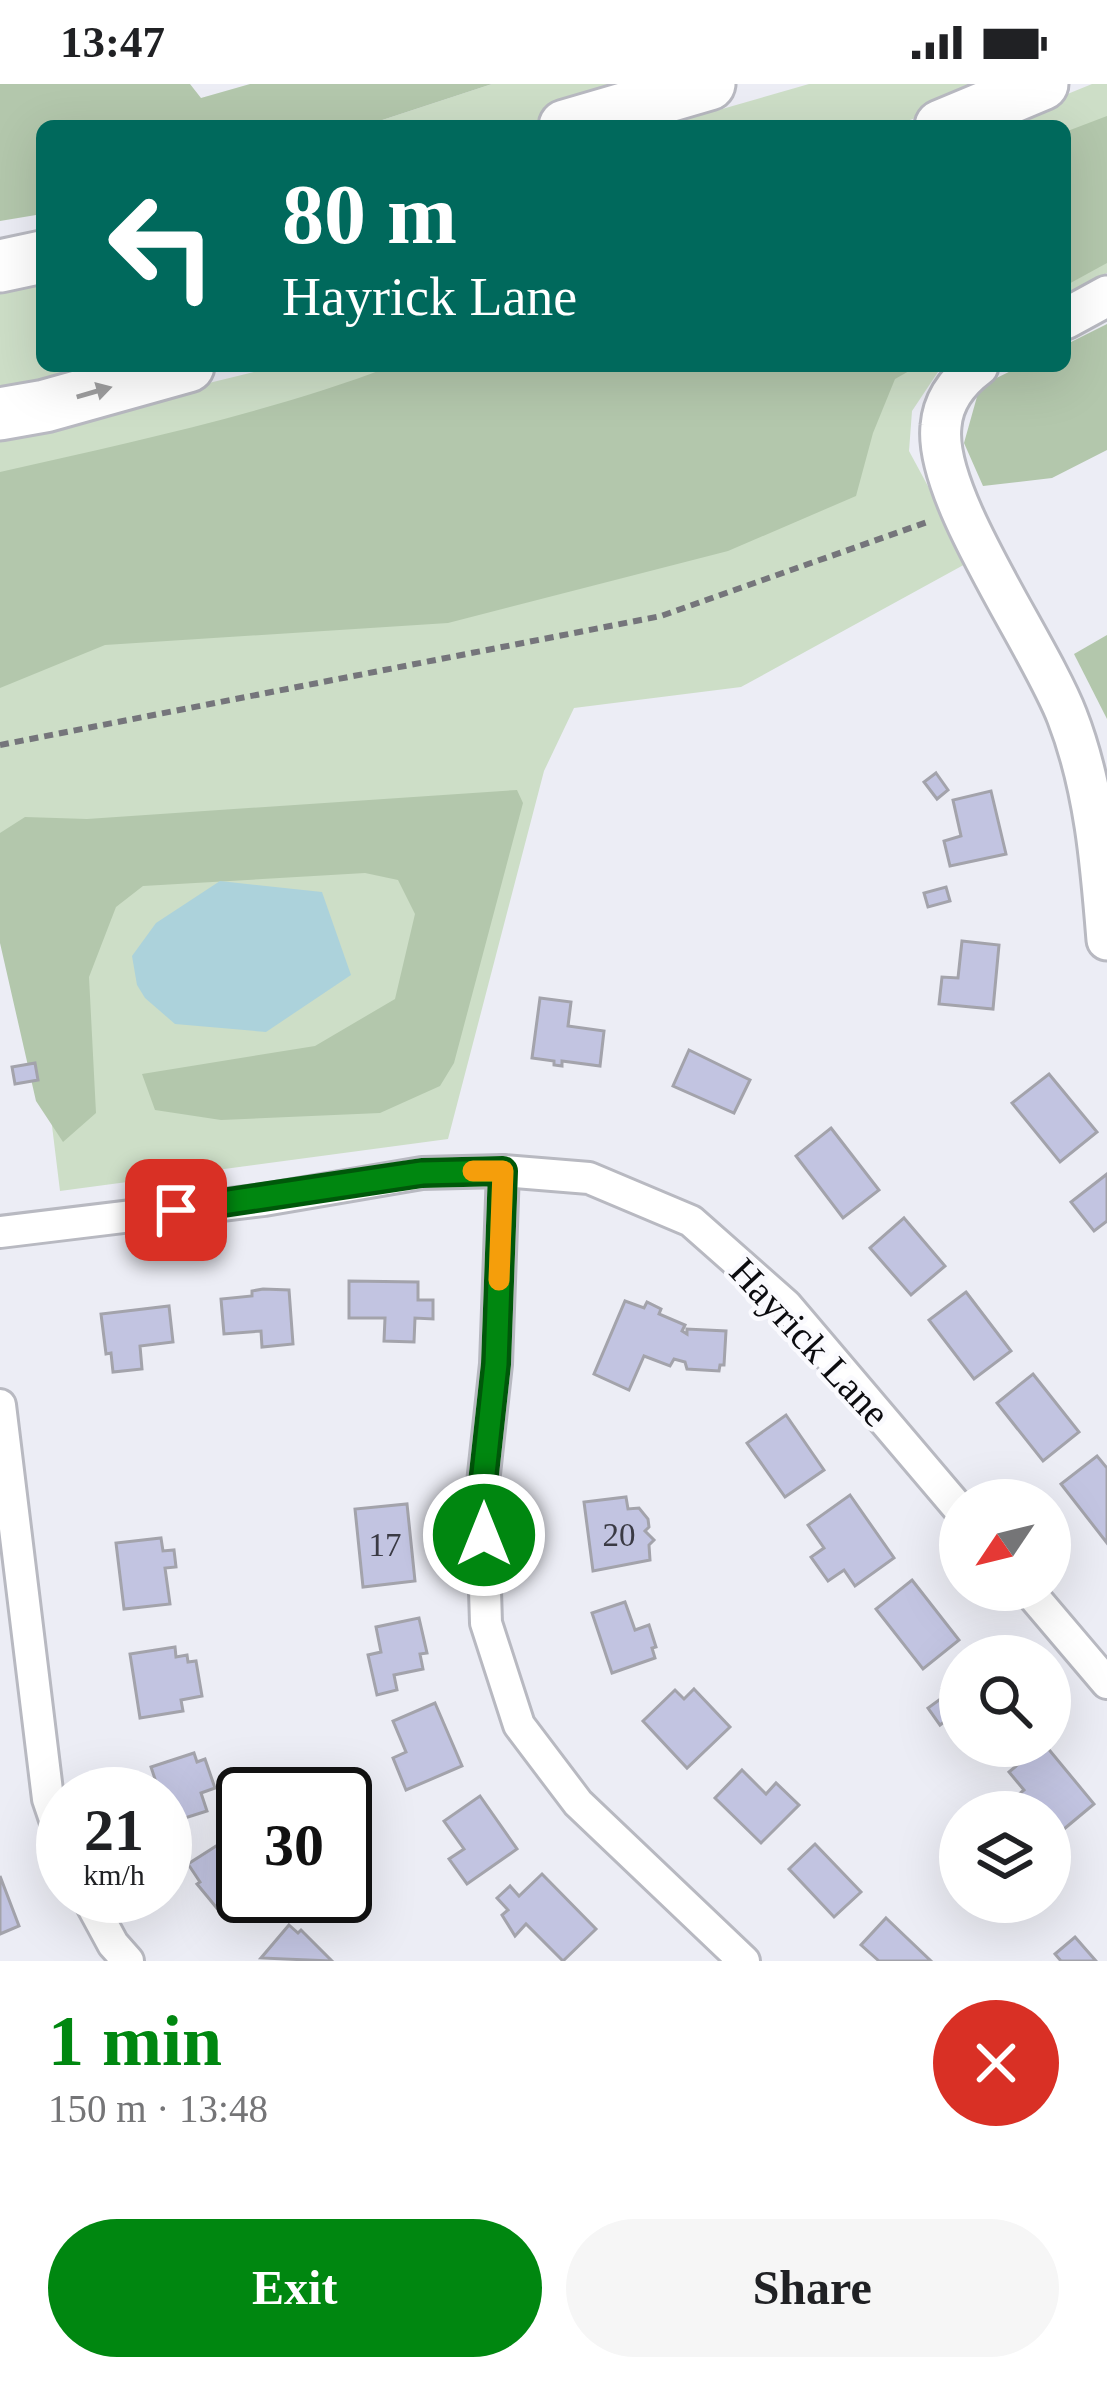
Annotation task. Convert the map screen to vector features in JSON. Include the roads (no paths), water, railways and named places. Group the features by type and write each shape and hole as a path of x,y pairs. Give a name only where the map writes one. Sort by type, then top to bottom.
{"highway":[{"path":"586,120 710,84"},
{"path":"955,120 1042,84"},
{"path":"0,266 36,258"},
{"path":"0,414 167,372"}],"street":[{"path":"1071,316 1107,296"},
{"path":"972,372 953,390 944,409 940,429 947,475 1067,715 1104,860 1107,940"},
{"path":"503,1171 496,1364 482,1492 486,1623 519,1725 566,1787 744,1961"},
{"name":"Hayrick Lane","path":"0,1232 264,1200 422,1173 503,1171 589,1178 691,1221 786,1305 939,1485"},
{"path":"0,1405 44,1767"},
{"path":"1046,1611 1107,1683"},
{"path":"102,1923 128,1961"}],"water":[{"path":"220,881 322,892 351,975 266,1032 175,1024 145,998 137,985 132,956 156,923"}]}
